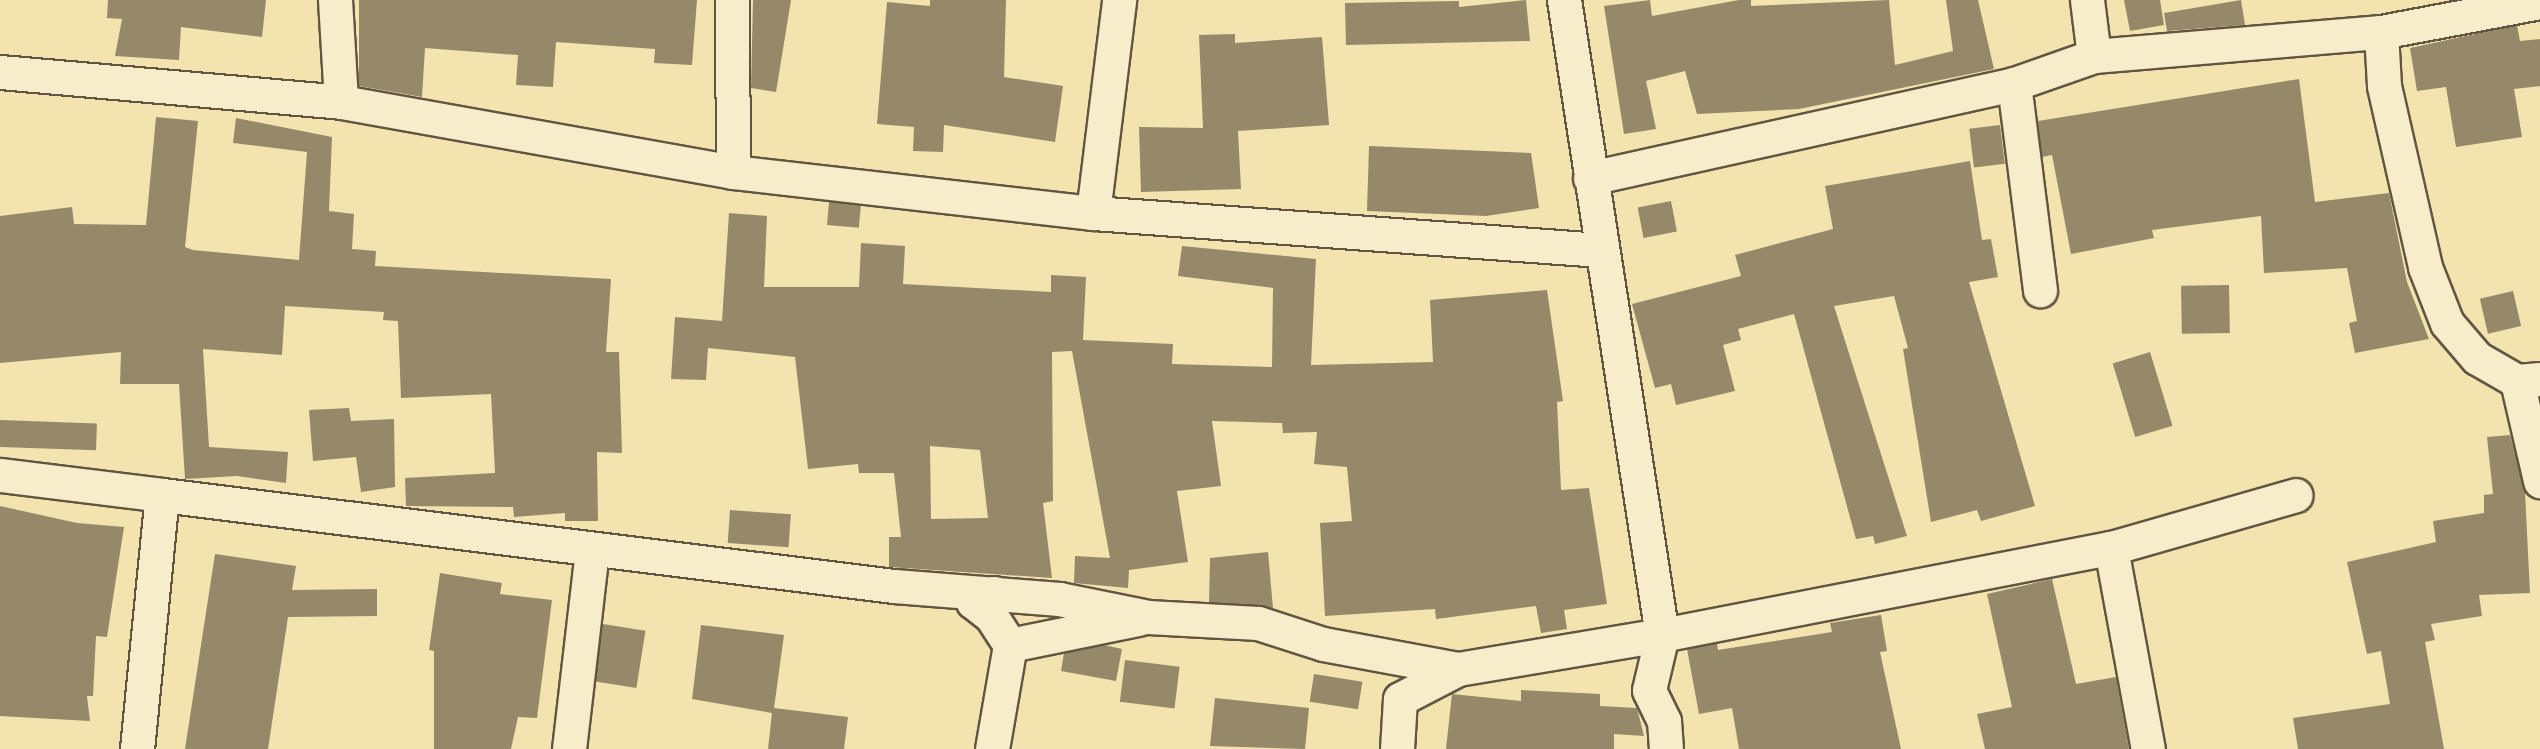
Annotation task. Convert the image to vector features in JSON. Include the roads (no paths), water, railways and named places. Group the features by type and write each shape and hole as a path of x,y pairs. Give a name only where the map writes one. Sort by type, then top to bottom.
{"street":[{"path":"335,0 341,102"},
{"path":"732,0 733,172"},
{"path":"1093,213 1119,0"},
{"path":"1564,0 1662,635 1649,690 1664,721 1666,749"},
{"path":"2087,0 2094,56"},
{"path":"1590,178 2014,84 2094,56 2381,32 2540,2"},
{"path":"2381,32 2384,86 2425,267 2447,323 2477,358 2528,380 2540,481"},
{"path":"0,72 341,102 733,172 1093,213 1601,250"},
{"path":"2014,84 2040,290"},
{"path":"0,475 592,550 996,592 1148,616 1258,623 1323,644 1458,669"},
{"path":"136,749 162,495"},
{"path":"1397,749 1400,699 1458,669 1662,635 2111,548 2296,495"},
{"path":"2111,548 2148,749"},
{"path":"569,749 592,550"},
{"path":"992,749 1010,645 991,616 973,602 996,592"},
{"path":"1010,645 1148,616"}]}
